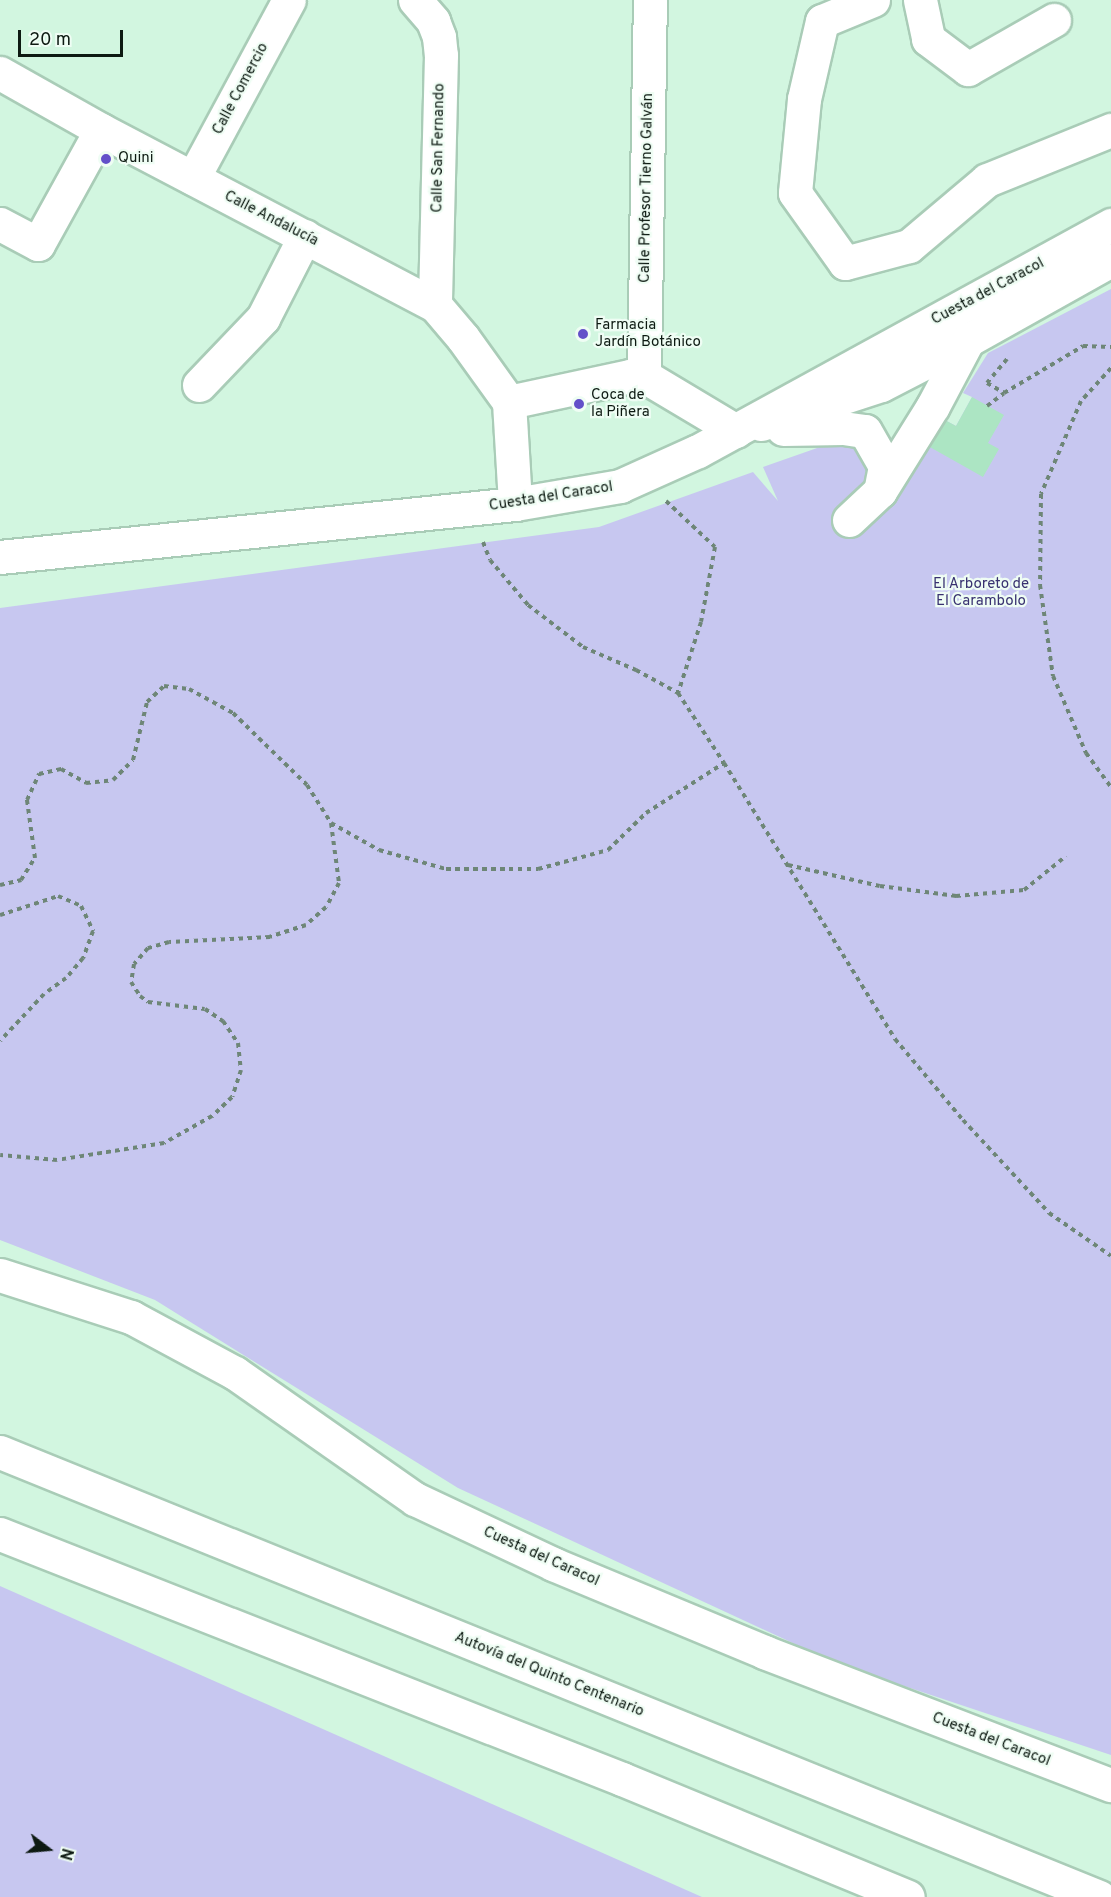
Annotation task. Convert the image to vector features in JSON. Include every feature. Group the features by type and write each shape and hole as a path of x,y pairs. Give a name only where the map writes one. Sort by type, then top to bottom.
{"main road":[{"name":"Calle Comercio","path":"192,178 289,0"},
{"name":"Calle San Fernando","path":"415,0 433,21 439,38 441,55 435,305"},
{"name":"Calle Profesor Tierno Galván","path":"644,376 651,0"},
{"path":"873,0 822,21 804,99 795,193 845,263 909,246 987,180 1111,130"},
{"path":"920,0 928,39 968,69 1054,20"},
{"name":"Calle Andalucía","path":"0,73 101,130 435,305 463,338 509,402"},
{"path":"0,224 38,244 101,130"},
{"name":"Cuesta del Caracol","path":"0,557 515,504 620,486 736,431 1111,225"},
{"path":"199,385 263,318 305,236"},
{"path":"736,431 811,410 881,385 968,340 1111,260"},
{"path":"849,520 880,491 933,406 968,340"},
{"path":"515,504 509,402 630,376 644,376 736,431 843,428 865,431 885,466 880,491"},
{"name":"Cuesta del Caracol","path":"0,1275 130,1317 235,1373 415,1499 553,1564 756,1649 1111,1785"},
{"name":"Autovía del Quinto Centenario","path":"0,1452 1099,1897"},
{"path":"0,1534 622,1779 908,1897"}],"path":[{"path":"987,406 1004,393 1083,346 1111,347"},
{"path":"1004,393 987,383 1010,356"},
{"path":"1111,368 1081,401 1041,494 1040,585 1053,676 1086,753 1111,787"},
{"path":"641,478 715,547 701,622 678,693"},
{"path":"469,508 490,560 528,605 583,647 636,670 678,693 895,1038 963,1120 1049,1213 1111,1256"},
{"path":"0,885 21,880 35,858 27,800 39,774 61,768 86,783 113,780 133,760 147,702 164,686 189,689 233,712 307,785 332,823 339,883 326,907 306,925 270,937 169,942 148,948 134,964 131,982 140,996 148,1002 205,1009 223,1021 238,1043 241,1070 232,1097 212,1116 164,1143 57,1160 0,1155"},
{"path":"332,823 379,850 446,869 538,869 608,850 646,813 724,763"},
{"path":"787,865 880,886 956,896 1024,890 1066,856"},
{"path":"0,915 58,896 81,906 93,931 78,965 66,978 44,994 0,1041"}],"green space":[{"name":"El Arboreto de El Carambolo","path":"1111,289 1111,1755 838,1664 458,1488 155,1300 0,1240 0,608 599,527 753,472 778,501 763,467 820,447 857,444 928,445 943,419 956,426 972,397 963,393 988,353"},
{"path":"0,1586 702,1897 0,1897"}],"building":[{"path":"972,397 1004,415 988,443 999,449 983,477 928,446 943,419 956,426"}],"place":[{"name":"Quini","path":"106,159"},
{"name":"Farmacia Jardín Botánico","path":"583,334"},
{"name":"Coca de la Piñera","path":"579,404"}]}
